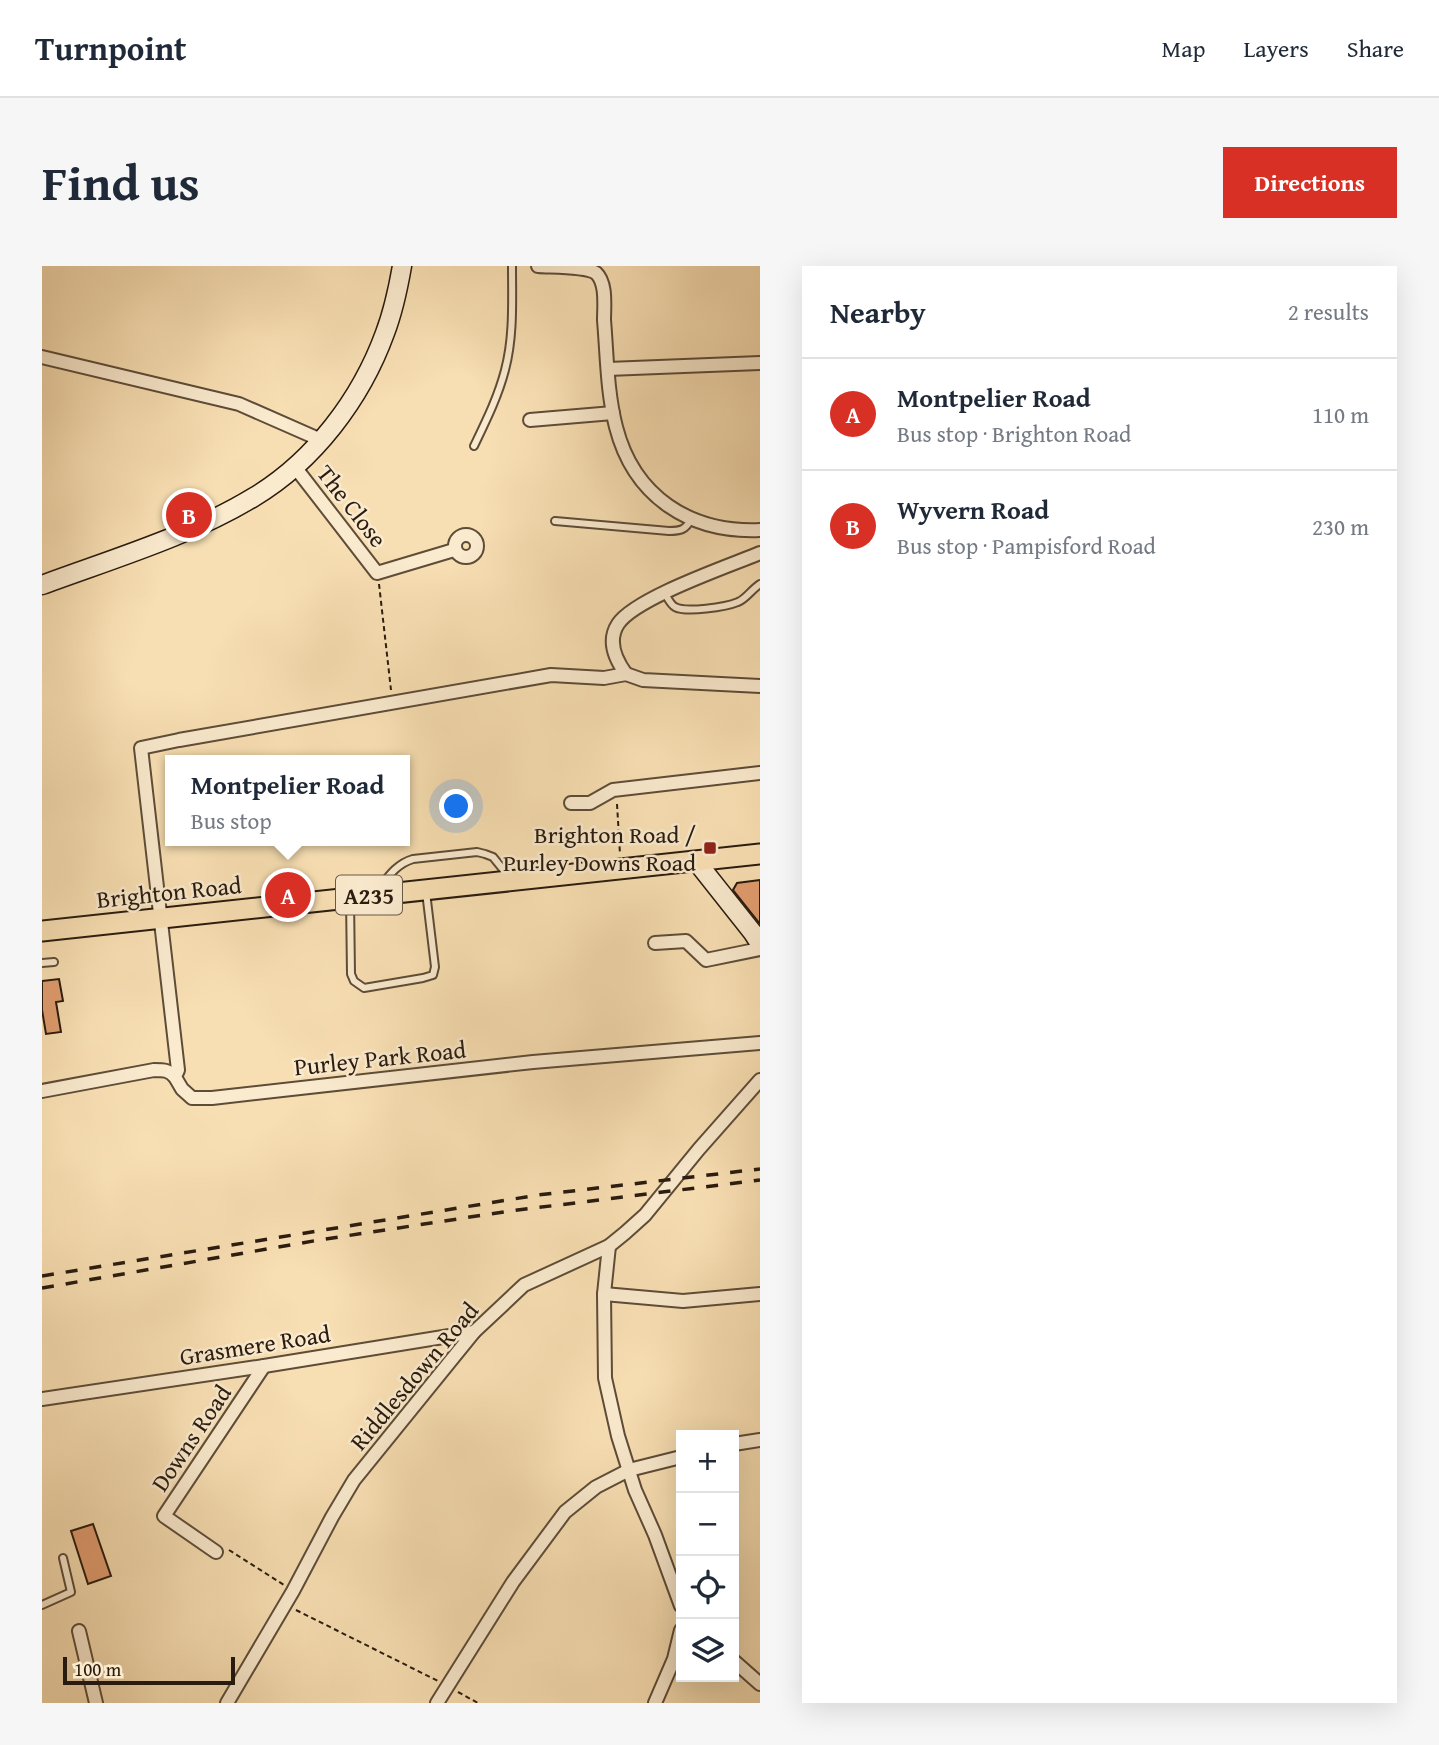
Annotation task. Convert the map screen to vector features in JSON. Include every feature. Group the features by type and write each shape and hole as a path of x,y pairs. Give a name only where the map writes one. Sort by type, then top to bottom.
{"main road":[{"name":"Brighton Road","path":"42,931 760,854"}],"street":[{"path":"42,585 207,522 256,496 295,467 346,408 377,353 390,319 402,266"},
{"path":"538,266 586,269 596,273 600,279 613,413 622,445 635,471 662,500 691,519 726,529 760,530"},
{"path":"42,357 239,404 321,440"},
{"path":"608,369 760,363"},
{"path":"530,420 613,413"},
{"name":"The Close","path":"295,467 377,573 454,550"},
{"path":"626,674 616,660 613,649 616,626 628,613 664,593 760,553"},
{"path":"42,1091 155,1070 170,1072 176,1077 178,1070 141,748 551,675 604,678 626,674 643,680 760,686"},
{"path":"571,803 590,803 615,789 760,773"},
{"path":"655,943 686,941 706,960 760,946 753,933 696,861"},
{"name":"Purley Park Road","path":"176,1077 192,1098 212,1098 533,1062 760,1043"},
{"name":"Riddlesdown Road","path":"227,1703 354,1480 474,1332 524,1285 609,1246 646,1215 760,1080"},
{"path":"609,1246 604,1294 605,1378 629,1470 676,1593"},
{"path":"604,1294 683,1301 760,1294"},
{"name":"Grasmere Road","path":"42,1399 474,1332"},
{"name":"Downs Road","path":"216,1552 164,1516 264,1366"},
{"path":"739,1443 760,1440"},
{"path":"437,1703 513,1582 565,1512 596,1487 629,1470 676,1458"},
{"path":"79,1631 96,1703"},
{"path":"655,1703 676,1651"},
{"path":"739,1665 760,1684"}],"lane":[{"path":"474,446 492,409 506,369 512,316 512,266"},
{"path":"555,521 669,531 683,530 691,519"},
{"path":"664,593 676,608 690,611 741,601 760,584"},
{"path":"374,895 395,869 406,861 477,852 493,858 512,880"},
{"path":"350,897 351,974 354,981 364,988 433,975 435,967 426,889"},
{"path":"42,963 54,962"},
{"path":"42,1605 71,1592 63,1558"}],"path":[{"path":"377,573 393,703"},
{"path":"615,789 621,869"},
{"path":"236,1555 293,1591"},
{"path":"285,1605 478,1703"}],"building":[{"path":"760,880 760,924 733,890 737,883"},
{"path":"59,979 63,1001 56,1002 61,1032 46,1034 42,1010 42,981"},
{"path":"93,1524 111,1576 88,1584 71,1531"}],"railway":[{"path":"42,1276 538,1195 760,1169"},
{"path":"42,1288 319,1240 510,1211 760,1180"}],"place":[{"name":"Wyvern Road","path":"189,515"},
{"name":"Brighton Road / Purley Downs Road","path":"710,848"},
{"name":"Montpelier Road","path":"288,895"}]}
